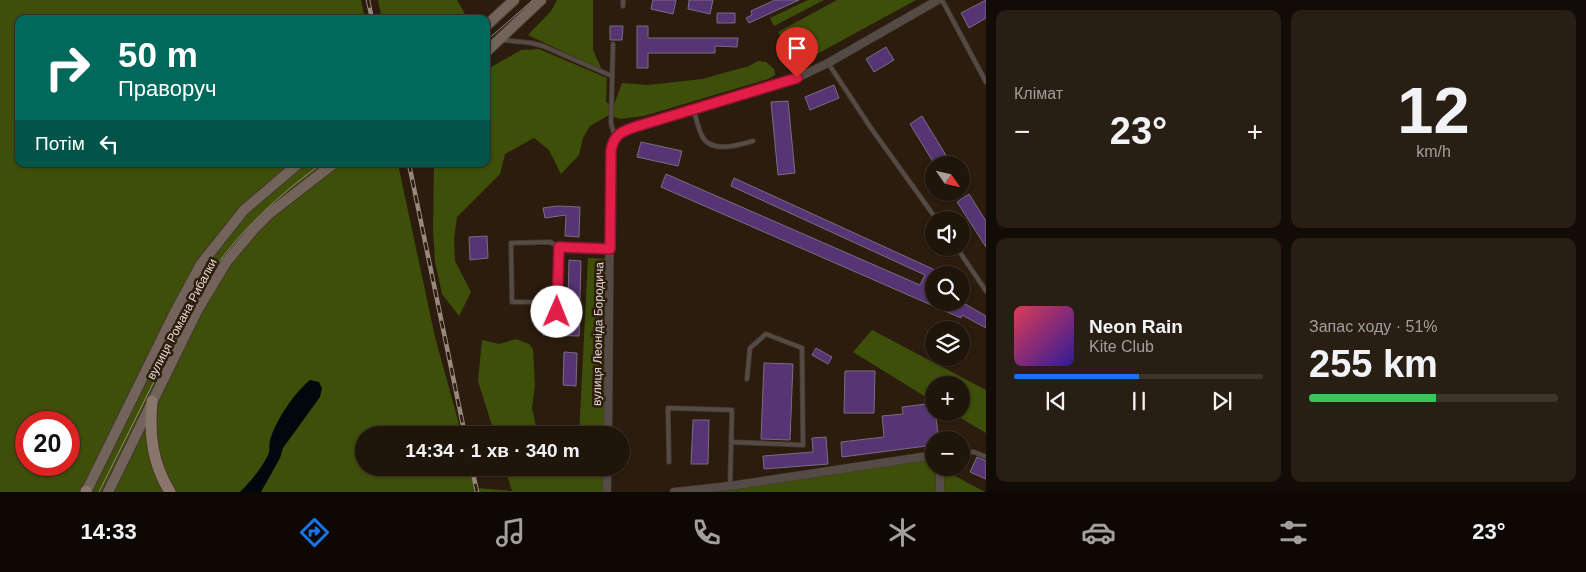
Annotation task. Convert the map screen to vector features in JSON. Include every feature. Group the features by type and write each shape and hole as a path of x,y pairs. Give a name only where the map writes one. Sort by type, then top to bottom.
{"main road":[{"path":"490,22 514,0"},
{"path":"490,49 541,0"},
{"name":"вулиця Романа Рибалки","path":"86,492 174,314 201,264 244,210 294,167"},
{"name":"вулиця Романа Рибалки","path":"108,492 197,310 231,256 270,213 329,167"},
{"path":"152,401 150,438 158,467 170,492"}],"street":[{"path":"615,138 620,133 638,126 797,78 828,63 940,0"},
{"name":"вулиця Леоніда Бородича","path":"608,426 611,151 615,138"},
{"path":"674,492 730,486 925,456"},
{"path":"607,492 608,476"},
{"path":"940,476 940,492"}],"lane":[{"path":"623,6 624,0"},
{"path":"940,0 986,82"},
{"path":"501,40 543,46 612,76"},
{"path":"613,44 611,123 615,138"},
{"path":"828,63 871,128 931,211"},
{"path":"694,110 702,136 713,145 729,146 754,141"},
{"path":"557,302 512,302 511,243 550,242 559,247 610,249"},
{"path":"557,312 559,247"},
{"path":"962,256 986,291"},
{"path":"731,442 803,445 802,348 766,334 750,348 747,379"},
{"path":"669,462 668,408 732,410 730,486"},
{"path":"970,452 986,457"}],"green space":[{"path":"0,0 361,0 364,15 15,15 15,167 399,167 435,337 460,426 355,426 355,476 473,476 477,488 512,491 507,476 607,476 607,492 0,492"},
{"path":"378,0 457,0 466,15 381,15"},
{"path":"557,0 593,0 593,50 602,70 528,35 551,11"},
{"path":"808,0 824,0 774,26 770,18"},
{"path":"837,0 916,0 795,66 778,32"},
{"path":"539,49 607,78 606,101 610,106 615,102 622,83 648,85 702,79 749,66 758,61 766,62 774,69 775,75 768,79 644,116 620,119 609,115 590,126 583,138 579,155 561,174 549,150 534,138 505,154 500,174 457,217 454,239 455,261 471,292 459,316 442,294 435,262 433,229 434,167 490,167 490,68 521,50"},
{"path":"588,258 610,259 608,426 579,426"},
{"path":"872,330 925,358 925,366 940,366 959,376 925,376 925,396 853,352"},
{"path":"516,339 529,344 533,349 535,385 532,408 536,426 492,426 478,381 482,340 499,344"},
{"path":"970,382 986,390 986,433 966,421 970,421"},
{"path":"925,459 925,476 955,476 985,492 674,492"}],"shaded area":[{"path":"310,380 319,382 322,388 320,397 283,448 280,458 261,492 240,492 256,475 269,453 270,439 282,414 298,391"}],"building":[{"path":"653,0 676,0 673,14 651,9"},
{"path":"689,0 713,0 710,14 688,9"},
{"path":"775,0 799,0 749,23 746,18 752,15 751,11"},
{"path":"986,0 986,18 969,28 961,13"},
{"path":"717,13 735,13 735,23 717,23"},
{"path":"610,26 623,26 622,40 610,40"},
{"path":"637,26 648,26 648,38 738,38 737,47 715,46 715,53 648,53 648,68 637,68"},
{"path":"886,47 894,60 874,72 866,59"},
{"path":"834,85 839,98 810,110 805,97"},
{"path":"788,101 795,173 778,175 771,102"},
{"path":"922,116 946,156 930,156 910,124"},
{"path":"641,142 682,151 678,166 637,157"},
{"path":"666,174 920,285 925,275 925,302 661,187"},
{"path":"734,178 926,266 925,275 731,186"},
{"path":"970,196 986,221 986,247 970,222 970,211 963,211 957,202 970,201"},
{"path":"557,206 580,207 579,237 565,236 566,215 545,218 543,208"},
{"path":"487,236 488,258 470,260 469,237"},
{"path":"569,260 581,261 580,299 568,299"},
{"path":"970,307 986,316 986,328 962,315 961,318 945,311 970,311"},
{"path":"571,312 580,312 579,336 543,335 544,325 571,326"},
{"path":"816,348 832,357 828,364 812,355"},
{"path":"564,352 577,353 576,386 563,385"},
{"path":"764,363 793,364 790,440 761,439"},
{"path":"845,371 875,371 874,413 844,413"},
{"path":"925,404 925,421 936,421 938,431 925,431 925,446 842,457 841,442 884,437 882,416 903,414 902,407"},
{"path":"693,420 709,420 708,464 691,464"},
{"path":"826,437 828,464 764,469 763,456 813,452 812,438"},
{"path":"977,457 986,461 986,479 970,472"}],"tram line":[{"path":"490,38 533,0"},
{"path":"99,492 198,293 210,274 253,222 285,192 317,167"}],"railway":[{"path":"368,0 371,15"},
{"path":"410,167 463,426"},
{"path":"474,476 477,492"}],"route":[{"path":"557,312 559,247 610,249 611,151 612,143 620,133 797,78"}]}
